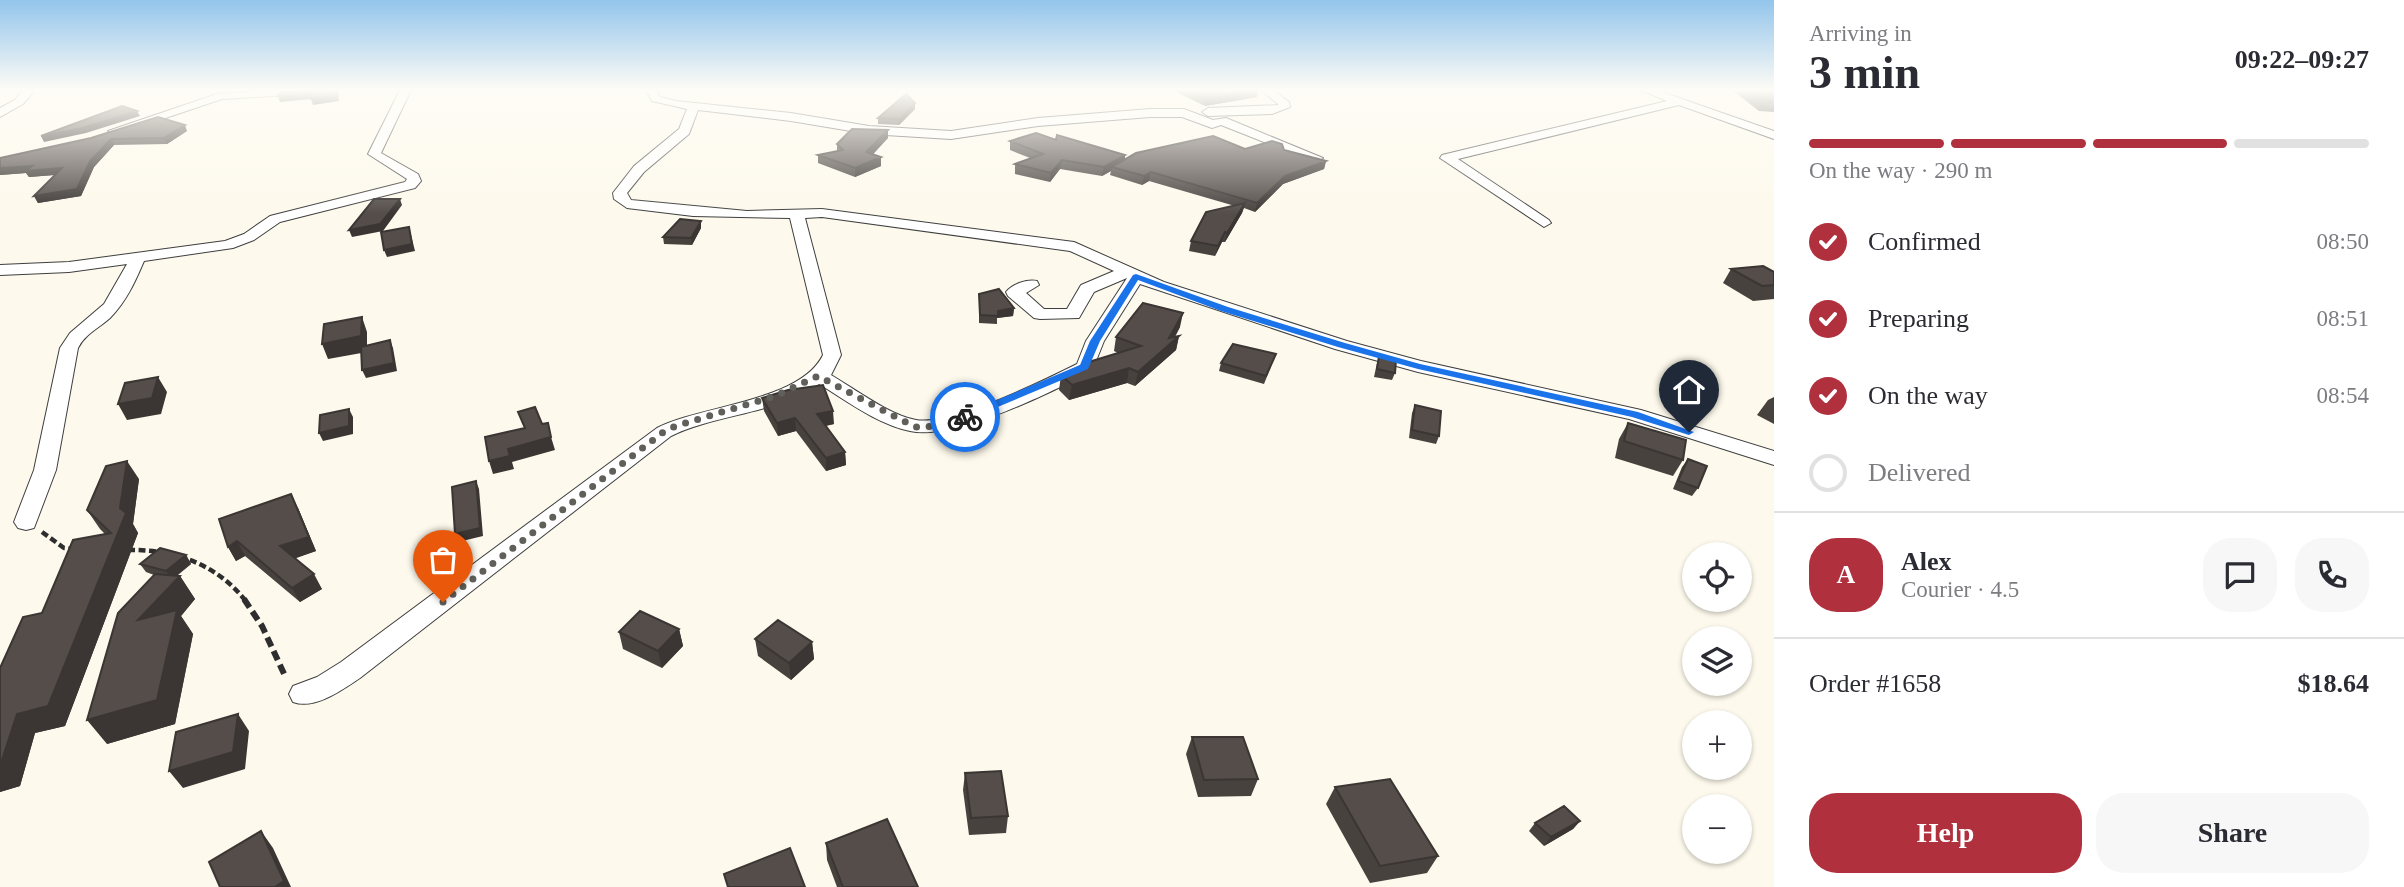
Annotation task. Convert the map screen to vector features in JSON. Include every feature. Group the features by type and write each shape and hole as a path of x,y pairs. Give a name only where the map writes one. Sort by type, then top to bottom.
{"street":[{"path":"99,136 111,131"},
{"path":"0,270 137,259 228,245 249,237 275,219 410,185 415,181 413,177 374,154 385,131"},
{"path":"685,131 639,169 620,193 621,199 637,207 692,212 841,215 1074,247 1131,274 1224,309 1341,345 1418,366 1634,414 1774,458"},
{"path":"892,131 951,135 975,131"},
{"path":"1249,131 1317,158 1308,160 1288,153"},
{"path":"1544,223 1447,158 1557,131"},
{"path":"303,694 335,679 461,589 666,430 775,396 818,376 831,363 832,355 796,212"},
{"path":"26,522 45,470 69,348 79,333 105,313 129,280 137,259"},
{"path":"1031,285 1014,292 1040,314 1073,314 1087,289 1131,274"},
{"path":"818,376 915,427 939,426 1031,392 1084,367 1131,274"}],"path":[{"path":"26,522 64,548 84,551"},
{"path":"118,551 154,548 177,553 197,561 227,582 253,611 293,692 303,694"}],"building":[{"path":"112,131 175,131 164,138 111,139 90,161 77,189 34,196 62,168 25,171 32,166 0,168 0,158"},
{"path":"850,131 887,131 866,152 881,157 855,168 818,155 843,150 837,144"},
{"path":"1036,133 1056,140 1057,135 1125,155 1104,167 1062,160 1051,173 1015,164 1043,154 1010,141"},
{"path":"1213,136 1245,149 1272,141 1282,144 1284,150 1326,161 1285,176 1257,203 1151,172 1144,176 1112,167 1136,153"},
{"path":"374,199 400,199 380,224 349,230"},
{"path":"1245,203 1218,246 1191,241 1206,212"},
{"path":"680,219 701,221 691,238 663,237"},
{"path":"409,227 412,244 384,250 381,232"},
{"path":"1763,266 1774,272 1774,285 1762,286 1731,269"},
{"path":"999,289 1014,308 998,311 998,316 980,315 979,294"},
{"path":"1143,303 1183,313 1169,338 1179,336 1138,372 1129,368 1072,385 1061,375 1092,361 1141,346 1116,337"},
{"path":"362,317 361,336 322,344 324,324"},
{"path":"390,340 394,363 362,370 361,347"},
{"path":"1233,344 1276,354 1266,376 1221,363"},
{"path":"1379,356 1396,360 1395,373 1377,369"},
{"path":"158,377 152,398 118,404 125,383"},
{"path":"823,385 833,411 817,414 845,452 826,458 795,418 777,423 762,398 788,390"},
{"path":"1415,405 1441,411 1439,436 1412,430"},
{"path":"535,407 542,424 548,423 551,437 508,449 510,456 489,461 485,437 525,428 518,412"},
{"path":"349,409 349,426 319,433 320,415"},
{"path":"1628,423 1686,440 1683,460 1624,441"},
{"path":"1688,459 1707,466 1698,488 1678,481"},
{"path":"127,461 120,508 126,513 48,706 17,714 0,766 0,668 23,617 42,613 73,540 111,533 87,510 106,466"},
{"path":"476,481 480,528 455,534 452,487"},
{"path":"291,494 309,537 280,546 314,574 292,588 237,541 228,547 219,519"},
{"path":"160,548 186,555 166,571 140,564"},
{"path":"155,574 180,576 138,620 177,610 157,700 87,720 118,613"},
{"path":"640,611 679,629 658,651 619,632"},
{"path":"778,620 812,642 789,663 755,639"},
{"path":"238,714 233,752 169,771 176,732"},
{"path":"1192,737 1243,737 1258,779 1204,780"},
{"path":"1001,771 1008,816 971,818 965,773"},
{"path":"1390,779 1438,856 1380,866 1335,787"},
{"path":"1564,806 1580,821 1551,837 1535,823"},
{"path":"887,819 918,887 843,887 826,843"},
{"path":"261,831 284,881 275,887 220,887 209,862"},
{"path":"790,848 805,887 728,887 724,874"}],"way so far":[{"path":"443,602 666,430 679,425 775,396 818,376 915,427 939,426 965,417"}],"route":[{"path":"965,417 1031,392 1084,367 1090,348 1136,277 1224,309 1341,345 1418,366 1634,414 1689,432"}]}
